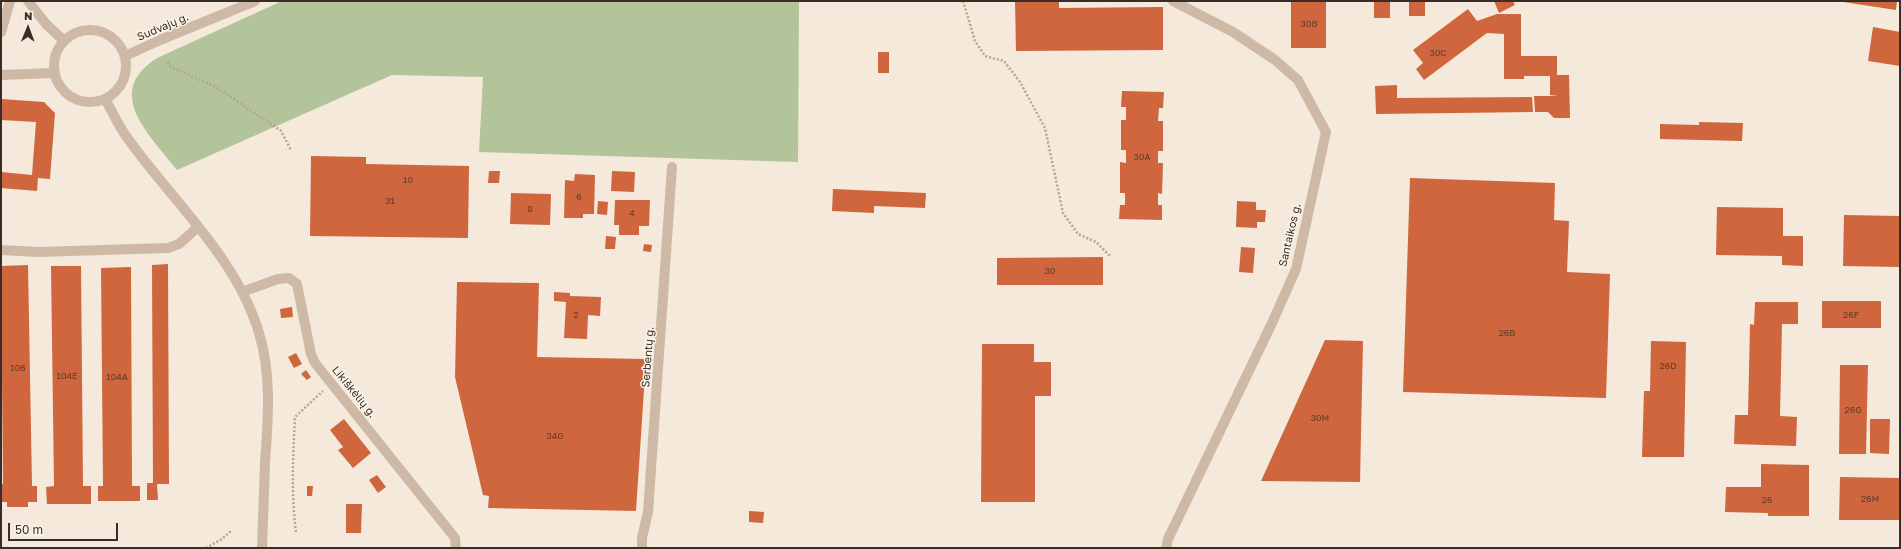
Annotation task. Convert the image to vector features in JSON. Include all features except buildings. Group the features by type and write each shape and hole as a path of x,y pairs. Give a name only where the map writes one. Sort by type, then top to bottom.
{"street":[{"path":"1,32 10,1"},
{"path":"28,1 46,24 63,40"},
{"name":"Sudvajų g.","path":"125,56 255,1"},
{"name":"Santaikos g.","path":"1166,548 1168,539 1272,323 1296,269 1326,132 1298,80 1281,65 1233,32 1173,1"},
{"path":"86,29 99,30 111,35 120,45 125,56 126,69 123,81 116,92 105,99 93,102 80,101 68,95 59,86 54,74 53,62 56,50 63,40 74,32 86,29"},
{"path":"1,75 54,74"},
{"path":"105,99 125,135 198,227 242,292 260,334 267,375 267,422 262,548"},
{"name":"Serbentų g.","path":"642,548 642,538 648,512 672,167"},
{"path":"1,250 38,252 168,248 179,244 198,227"},
{"name":"Likiškėlių g.","path":"242,292 278,279 288,278 297,284 311,354 315,362 455,543"}],"path":[{"path":"963,1 975,41 985,56 1004,61 1020,82 1045,128 1063,213 1078,234 1096,242 1111,257"},
{"path":"168,62 171,67 216,87 281,132 291,150"},
{"path":"296,532 293,508 295,417 324,390 320,384"},
{"path":"206,548 231,531"}],"green space":[{"path":"282,1 799,1 798,162 479,152 483,77 392,75 177,170 145,129 137,114 132,100 133,85 141,71 157,58"}]}
